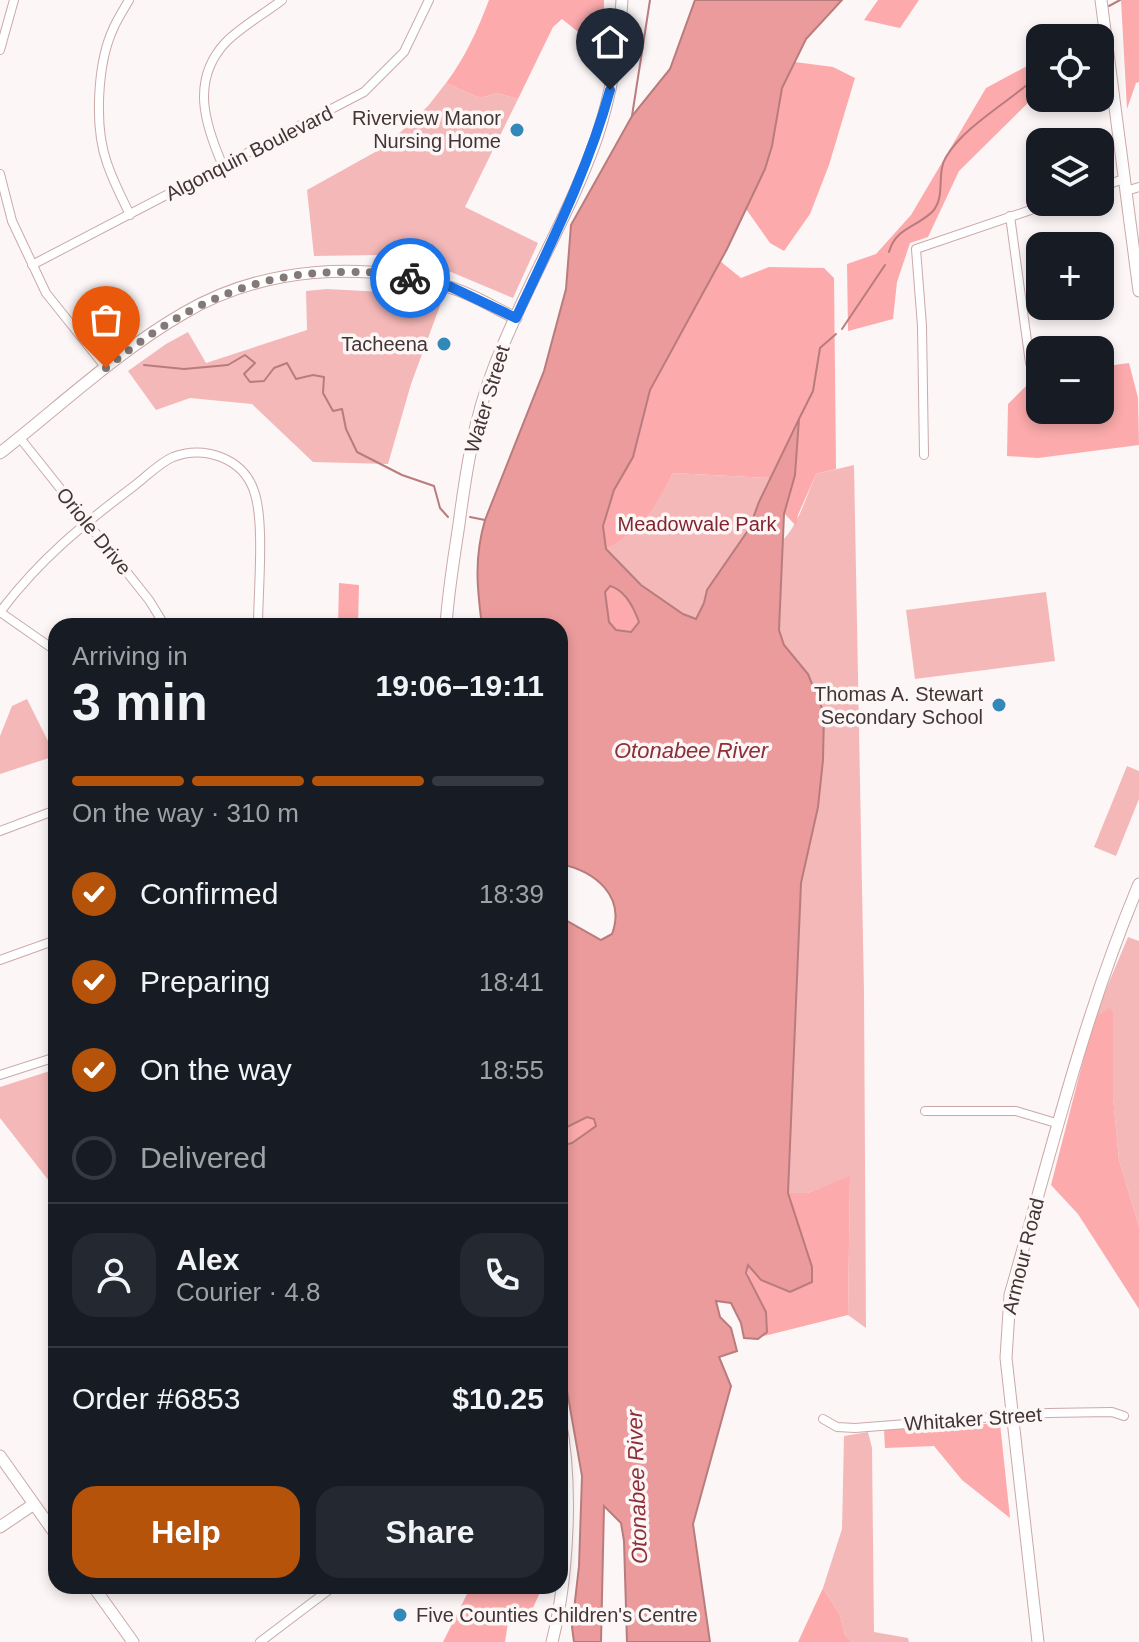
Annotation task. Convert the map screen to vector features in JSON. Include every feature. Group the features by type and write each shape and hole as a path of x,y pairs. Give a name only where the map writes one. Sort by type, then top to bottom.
{"main road":[{"name":"Water Street","path":"447,618 470,444 492,372 597,136 613,74 622,0"},
{"path":"1101,0 1139,291"},
{"path":"0,453 155,331 187,311 253,284 321,272 388,272 451,287 516,318"},
{"name":"Armour Road","path":"1038,1642 1006,1358 1006,1321 1010,1295 1056,1123 1095,996 1139,884"},
{"path":"0,1456 48,1524"},
{"path":"0,1527 34,1504"},
{"path":"99,1594 133,1642"},
{"path":"552,1642 561,1594"}],"street":[{"path":"0,50 14,0"},
{"path":"129,0 113,29 105,58 100,88 100,126 106,162 130,215"},
{"path":"223,166 209,135 204,113 204,89 211,66 225,43 282,0"},
{"name":"Algonquin Boulevard","path":"32,265 364,92 404,52 429,0"},
{"path":"0,174 12,221 46,293 106,368"},
{"path":"1114,186 1139,187"},
{"path":"924,455 922,326 916,249 1026,211"},
{"path":"1010,216 1026,336"},
{"name":"Oriole Drive","path":"20,438 160,618"},
{"path":"48,645 0,612 55,547 86,521 171,458 194,452 219,455 245,473 254,491 259,512 258,618"},
{"path":"0,831 48,813"},
{"path":"0,960 48,943"},
{"path":"0,1075 48,1060"},
{"path":"925,1111 1016,1111 1056,1123"},
{"name":"Whitaker Street","path":"823,1419 837,1427 855,1428 1112,1412 1124,1416"},
{"path":"260,1642 323,1594"}],"green space":[{"path":"446,83 480,98 497,93 518,99 465,207 538,243 513,298 451,272 379,255 314,256 307,190 386,146 428,106"},
{"path":"327,289 402,293 441,303 411,384 388,464 313,462 252,404 190,398 156,410 128,371 188,332 206,363 307,330 306,291"},
{"path":"854,465 864,992 866,1328 848,1315 850,1177 808,1193 788,1193 801,883 818,807 824,713 808,674 784,645 779,631 783,540 798,518 816,474"},
{"name":"Meadowvale Park","path":"673,473 770,478 749,529 707,590 696,619 659,598 606,549 628,535 646,517"},
{"path":"1046,592 1055,661 915,679 906,610"},
{"path":"27,699 48,741 48,758 0,774 0,736 12,706"},
{"path":"1127,766 1139,771 1139,799 1116,856 1094,847"},
{"path":"1128,937 1139,941 1139,1226 1119,1160 1113,1098 1094,1018"},
{"path":"48,1072 48,1180 0,1118 0,1087"},
{"path":"868,1432 872,1448 874,1632 908,1638 909,1642 852,1642 845,1635 840,1615 823,1588 842,1529 844,1436"}],"shaded area":[{"path":"489,0 604,0 603,52 562,19 553,27 518,99 497,93 480,98 446,83 470,43"},
{"path":"878,0 919,0 900,28 864,20"},
{"path":"1121,0 1139,0 1139,82 1127,109"},
{"path":"795,62 833,67 855,78 829,165 810,214 784,251 770,243 746,209 765,169 782,88"},
{"path":"1026,67 1026,105 959,171 928,237 910,243 897,282 893,319 848,331 847,264 876,254 911,215 986,88"},
{"path":"720,261 741,278 769,267 824,268 834,278 836,469 816,474 796,526 784,513 795,475 798,421 770,478 673,473 646,517 629,535 606,549 603,526 614,490 633,457 650,390"},
{"path":"1129,363 1138,398 1139,445 1038,458 1007,456 1008,404 1026,386 1026,424 1114,424 1114,365"},
{"path":"339,583 359,585 358,618 338,618"},
{"path":"609,586 624,595 634,611 639,622 631,632 616,630 609,622 605,590"},
{"path":"1110,1008 1113,1013 1113,1097 1119,1160 1139,1226 1139,1309 1078,1214 1051,1185 1094,1018"},
{"path":"587,1117 594,1119 596,1126 568,1144 568,1126"},
{"path":"850,1176 848,1315 764,1336 767,1332 746,1268 748,1264 789,1292 812,1282 812,1267 788,1193 808,1193"},
{"path":"1000,1423 1010,1518 962,1480 934,1446 885,1448 884,1430"},
{"path":"823,1588 840,1615 845,1635 852,1642 798,1642"},
{"path":"467,1594 539,1594 531,1612 510,1609 505,1642 443,1642"}],"water":[{"name":"Otonabee River","path":"695,0 842,0 806,39 782,88 765,169 727,249 650,390 633,457 614,490 603,526 606,549 641,585 683,614 696,619 707,590 749,529 799,419 795,475 784,514 779,630 784,645 808,674 824,713 818,807 801,883 788,1193 812,1267 812,1282 790,1292 761,1280 748,1265 746,1273 766,1312 767,1332 758,1339 744,1338 741,1323 731,1303 716,1301 720,1317 731,1328 737,1351 719,1357 731,1386 693,1524 710,1642 627,1642 621,1523 604,1506 601,1642 574,1642 572,1627 579,1566 582,1476 568,1397 568,1144 596,1126 594,1119 587,1117 568,1126 568,921 601,940 612,934 615,908 611,897 596,879 568,866 568,618 481,618 478,585 478,560 485,520 544,371 566,289 571,225 632,116 670,69","holes":["610,586 620,591 639,622 631,632 616,630 609,622 605,592"]}],"waterway":[{"path":"632,116 650,0"},
{"path":"1109,6 1120,0"},
{"path":"889,252 897,237 937,205 943,163 954,145 1026,86"},
{"path":"842,329 885,265"},
{"path":"799,419 813,391 820,348 836,334"},
{"path":"144,365 184,369 228,365 245,355 255,363 244,374 250,382 264,381 274,368 287,363 296,379 313,375 324,377 323,393 333,411 342,409 346,429 357,452 402,475 434,486 440,508 448,517"},
{"path":"470,517 485,520"}],"way so far":[{"path":"106,368 187,311 253,284 321,272 388,272 410,278"}],"place":[{"name":"Riverview Manor Nursing Home","path":"517,130"},
{"name":"Tacheena","path":"444,344"},
{"name":"Thomas A. Stewart Secondary School","path":"999,705"},
{"name":"Five Counties Children's Centre","path":"400,1615"}],"route":[{"path":"410,278 451,287 516,318 580,180 610,90"}]}
